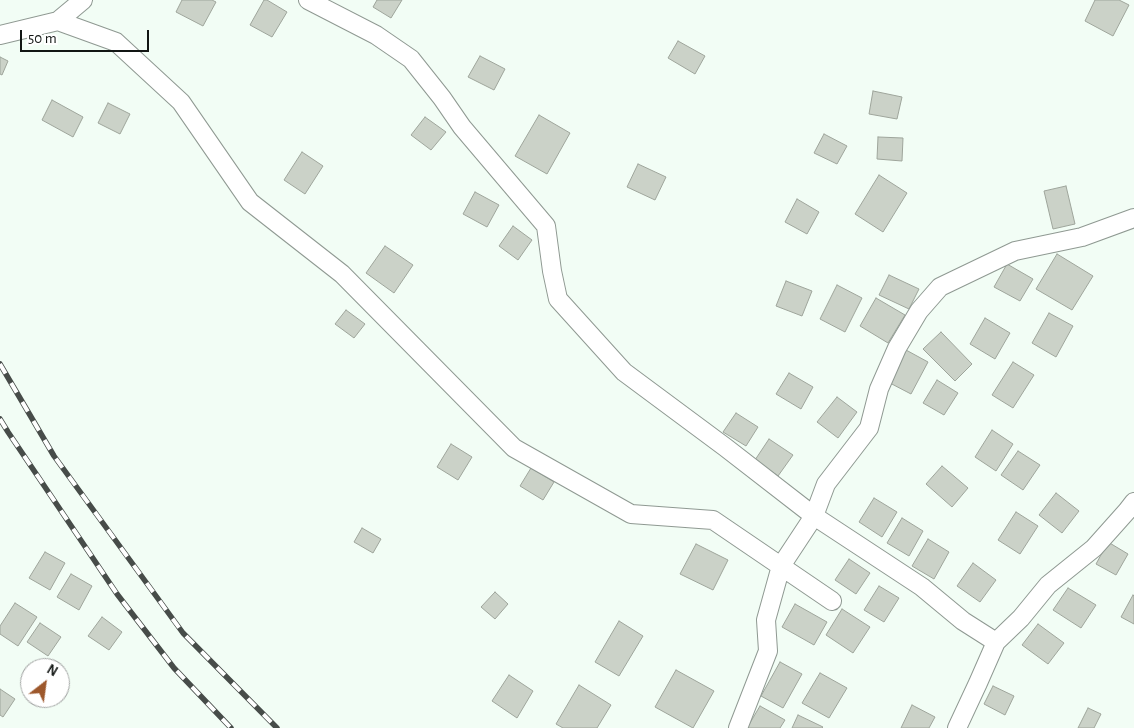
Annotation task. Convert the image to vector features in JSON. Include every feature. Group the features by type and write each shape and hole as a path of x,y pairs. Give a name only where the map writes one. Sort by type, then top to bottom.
{"street":[{"path":"0,35 58,20 83,0"},
{"path":"308,0 376,35 411,59 462,127 546,226 558,299 624,372 814,516 922,587 963,621 996,642"},
{"path":"58,20 116,42 182,102 250,202 342,274 514,448 631,514 713,520 832,601"},
{"path":"738,728 768,651 766,620 781,566 814,516 826,484 869,428 880,389 897,348 919,311 940,287 1015,251 1082,237 1134,218"},
{"path":"957,728 996,642 1020,618 1048,585 1094,548 1134,502"}],"building":[{"path":"182,0 212,0 216,2 203,26 176,12"},
{"path":"264,0 287,12 272,37 250,25"},
{"path":"377,0 402,0 391,18 373,7"},
{"path":"1095,0 1119,0 1129,5 1113,36 1085,21"},
{"path":"678,41 705,56 695,74 668,58"},
{"path":"480,56 505,69 494,90 468,77"},
{"path":"0,57 8,61 2,75 0,74"},
{"path":"873,91 902,97 897,119 869,114"},
{"path":"52,100 83,117 73,137 42,120"},
{"path":"108,103 130,114 120,134 98,123"},
{"path":"539,115 570,133 547,174 515,156"},
{"path":"425,117 446,132 431,150 411,135"},
{"path":"824,134 847,146 837,164 814,153"},
{"path":"878,137 903,138 902,161 877,159"},
{"path":"302,152 323,166 305,194 284,180"},
{"path":"638,164 666,177 655,200 627,187"},
{"path":"879,175 907,193 883,232 855,214"},
{"path":"1066,186 1075,224 1053,229 1044,191"},
{"path":"475,192 499,205 487,227 463,214"},
{"path":"797,199 819,212 807,234 785,222"},
{"path":"513,226 532,240 518,260 499,246"},
{"path":"385,246 413,265 394,293 366,273"},
{"path":"1057,254 1093,276 1072,310 1036,289"},
{"path":"1007,264 1033,279 1020,301 994,287"},
{"path":"889,275 919,289 909,309 879,295"},
{"path":"786,281 812,291 802,316 776,306"},
{"path":"837,285 862,298 845,332 820,319"},
{"path":"876,298 905,315 888,343 860,326"},
{"path":"346,310 365,324 354,338 335,324"},
{"path":"1049,313 1073,326 1056,357 1032,343"},
{"path":"985,318 1010,333 995,359 970,344"},
{"path":"941,332 972,364 955,381 923,349"},
{"path":"906,350 928,362 911,394 888,382"},
{"path":"1013,362 1034,375 1013,408 992,395"},
{"path":"789,373 813,387 801,409 776,394"},
{"path":"937,380 958,393 944,415 923,403"},
{"path":"837,397 857,412 838,438 817,422"},
{"path":"736,413 758,427 746,446 723,432"},
{"path":"992,430 1013,444 996,471 975,457"},
{"path":"769,439 793,455 778,476 755,460"},
{"path":"451,444 472,457 458,480 437,467"},
{"path":"1018,451 1040,465 1023,490 1001,475"},
{"path":"942,466 968,488 952,507 926,484"},
{"path":"531,468 554,482 543,500 520,486"},
{"path":"1056,493 1079,511 1062,533 1039,515"},
{"path":"874,498 897,512 882,537 859,522"},
{"path":"1016,512 1038,526 1020,554 998,540"},
{"path":"902,518 923,531 909,556 887,543"},
{"path":"362,528 381,539 373,553 354,542"},
{"path":"928,539 949,552 934,579 912,566"},
{"path":"1108,542 1128,554 1116,575 1096,564"},
{"path":"696,544 728,560 713,590 680,574"},
{"path":"45,552 65,563 50,590 29,578"},
{"path":"849,559 870,573 856,594 835,580"},
{"path":"973,563 996,580 980,602 957,586"},
{"path":"71,574 92,586 79,610 57,597"},
{"path":"879,586 899,598 884,622 864,610"},
{"path":"1068,588 1096,605 1081,628 1053,610"},
{"path":"495,592 508,604 495,619 481,607"},
{"path":"1134,596 1134,624 1121,617"},
{"path":"15,603 37,617 18,646 0,634 0,626"},
{"path":"795,604 827,622 814,645 782,627"},
{"path":"842,609 870,627 853,653 826,635"},
{"path":"102,617 122,632 109,650 88,636"},
{"path":"619,621 643,636 619,676 595,662"},
{"path":"40,623 61,637 48,656 27,642"},
{"path":"1038,624 1064,643 1048,664 1022,645"},
{"path":"780,662 802,674 783,708 761,696"},
{"path":"676,670 714,691 693,728 655,707"},
{"path":"820,673 847,688 829,718 802,703"},
{"path":"509,675 533,691 517,718 492,701"},
{"path":"579,685 611,705 597,728 563,728 556,724"},
{"path":"993,686 1014,696 1005,715 984,704"},
{"path":"0,689 15,699 3,717 0,715"},
{"path":"912,705 935,717 929,728 901,728"},
{"path":"760,706 785,720 780,728 747,728"},
{"path":"1088,708 1101,714 1094,728 1078,728"},
{"path":"798,715 823,727 792,728"}],"railway":[{"path":"0,364 54,456 183,633 277,728"},
{"path":"0,419 117,594 174,668 231,728"}]}
